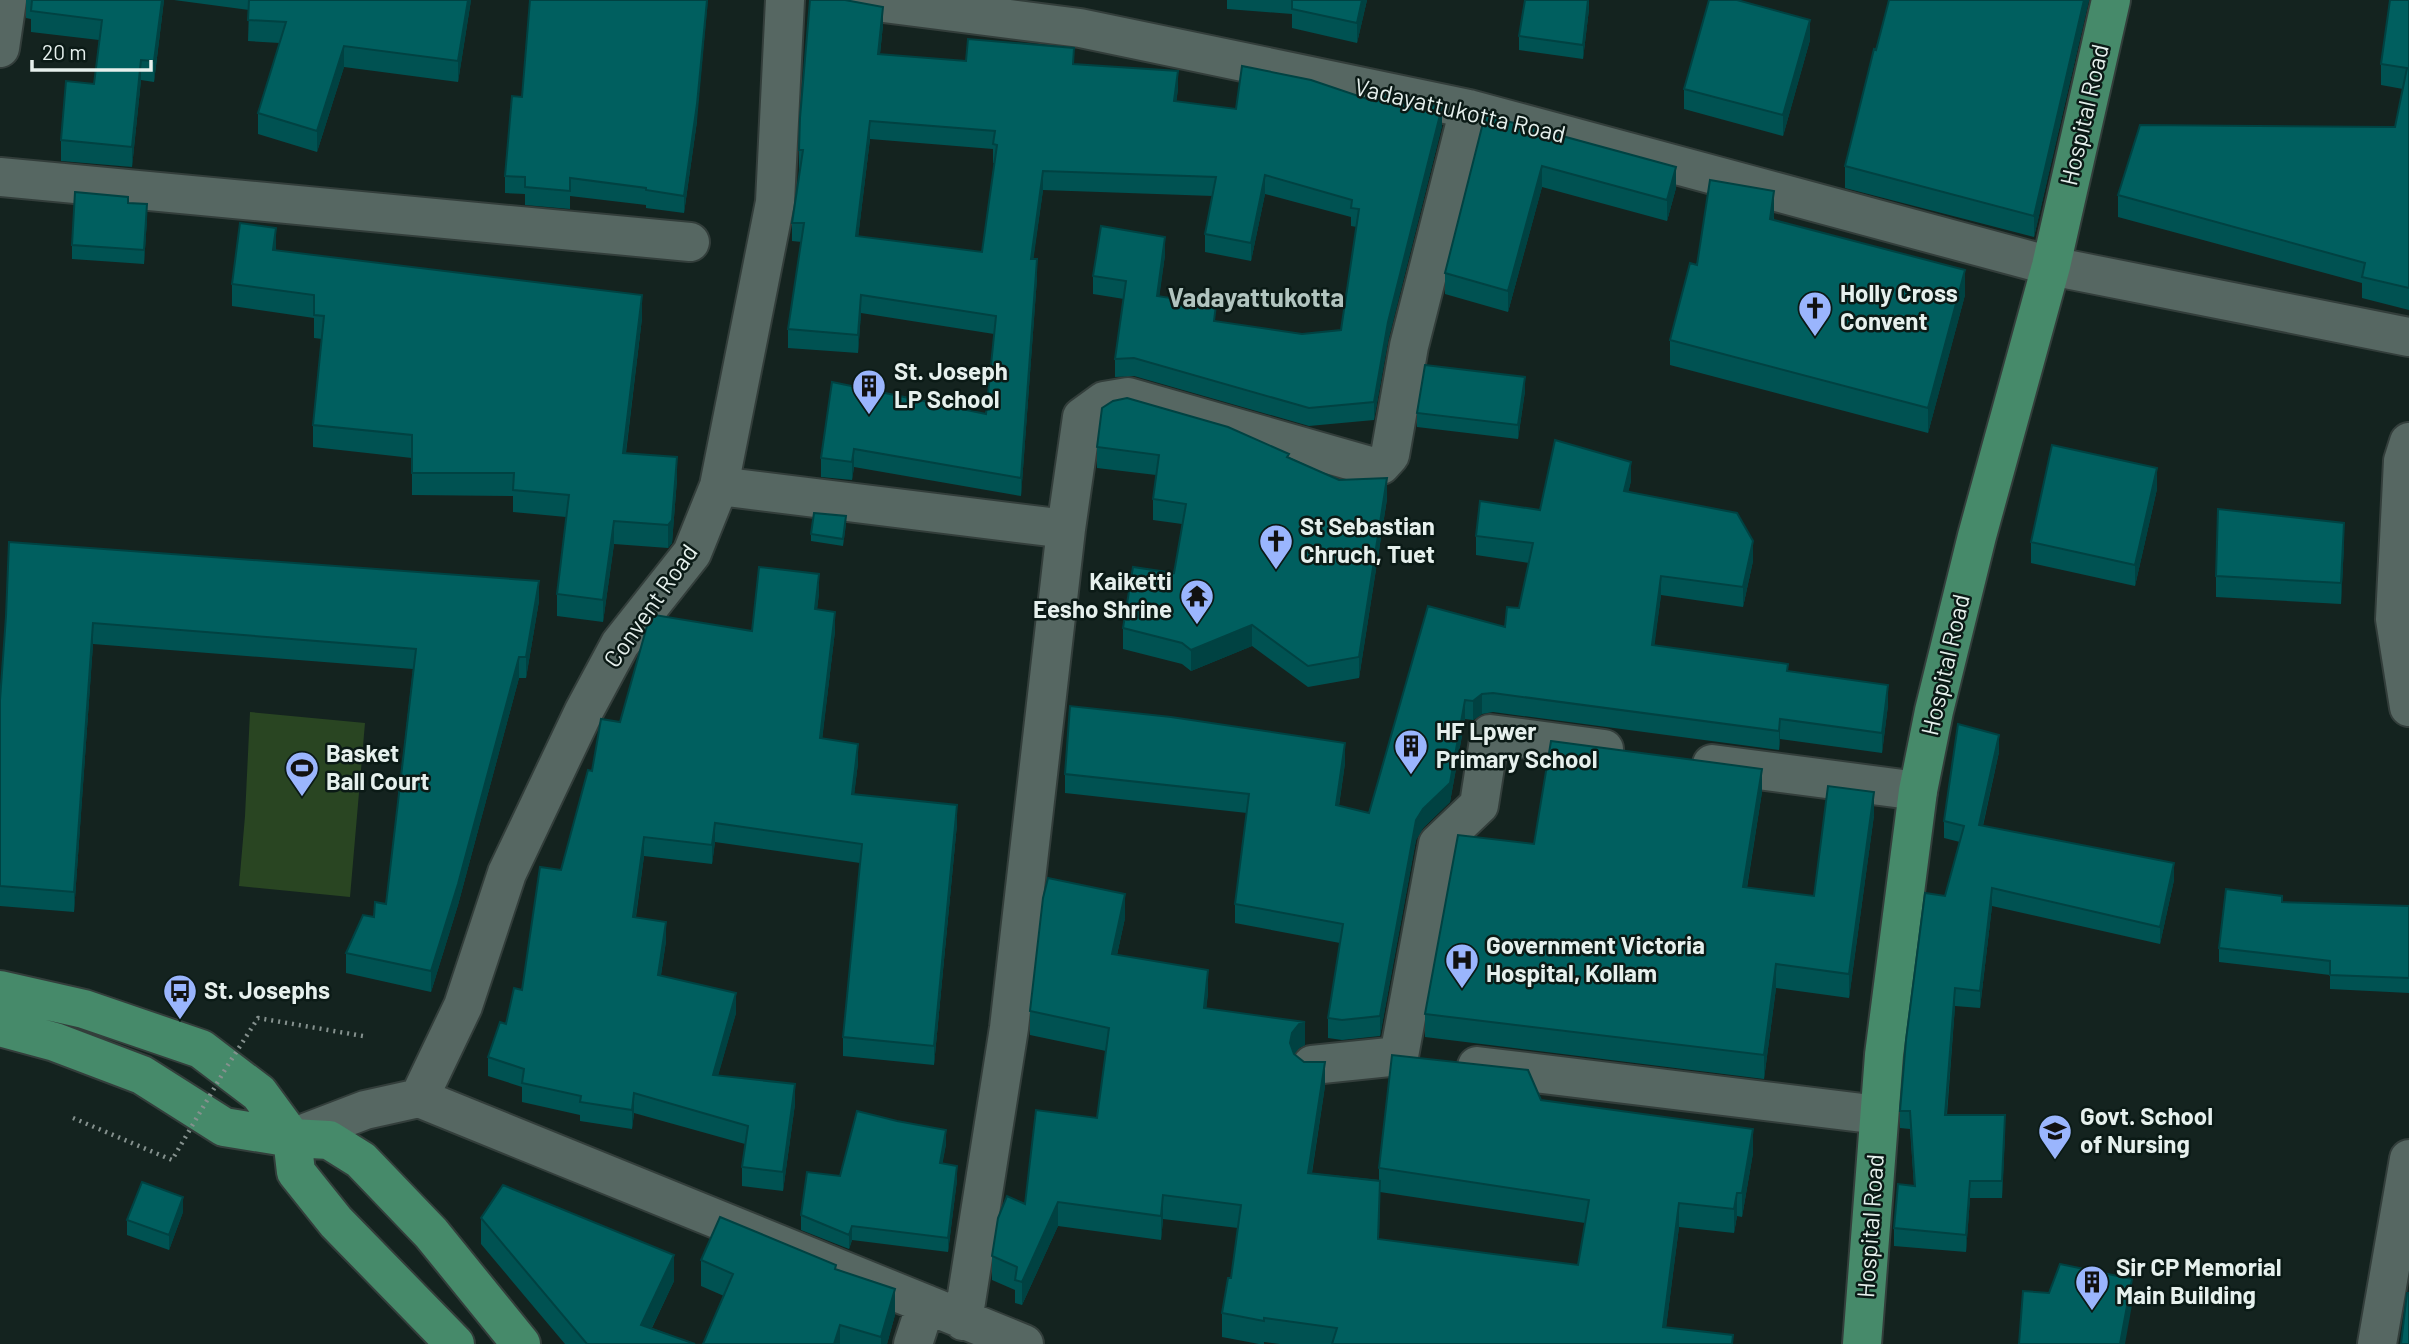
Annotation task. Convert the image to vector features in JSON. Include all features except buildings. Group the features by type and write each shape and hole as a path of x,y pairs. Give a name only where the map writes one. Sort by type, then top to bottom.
{"main road":[{"name":"Hospital Road","path":"1863,1344 1884,1055 1918,791 1934,711 1977,536 2051,266 2111,0"},
{"path":"0,990 84,1009 201,1049 259,1093 292,1138 296,1172 328,1212 454,1344"},
{"path":"0,1027 55,1042 142,1075 224,1127 292,1138 329,1140 361,1160 431,1233 521,1344"}],"street":[{"path":"0,48 7,0"},
{"name":"Convent Road","path":"419,1098 463,1006 507,873 552,777 620,644 692,553 719,486 775,202 785,0"},
{"name":"Vadayattukotta Road","path":"860,0 1080,28 1469,109 2051,266 2409,337"},
{"path":"963,1321 1009,1028 1066,529 1082,417 1104,401 1128,397 1370,466 1381,465 1390,455 1409,346 1469,109"},
{"path":"0,177 690,242"},
{"path":"2409,442 2403,461 2395,619 2409,708"},
{"path":"719,486 1066,529"},
{"path":"1399,1056 1438,844 1479,804 1490,734 1642,754"},
{"path":"1683,760 1918,791"},
{"path":"1311,1065 1399,1056 1879,1115"},
{"path":"292,1138 365,1110 419,1098 1024,1344"},
{"path":"2377,1344 2405,1197 2409,1158"},
{"path":"913,1344 926,1304"}],"path":[{"path":"73,1118 172,1160 258,1018 363,1036"}],"green space":[{"name":"Basket Ball Court","path":"250,712 365,723 350,897 239,886"}],"place":[{"name":"Holly Cross Convent","path":"1815,338"},
{"name":"St. Joseph LP School","path":"869,416"},
{"name":"St Sebastian Chruch, Tuet","path":"1276,571"},
{"name":"Kaiketti Eesho Shrine","path":"1197,626"},
{"name":"HF Lpwer Primary School","path":"1411,776"},
{"name":"Basket Ball Court","path":"302,798"},
{"name":"Government Victoria Hospital, Kollam","path":"1462,990"},
{"name":"St. Josephs","path":"180,1021"},
{"name":"Govt. School of Nursing","path":"2055,1161"},
{"name":"Sir CP Memorial Main Building","path":"2092,1312"}],"district":[{"name":"Vadayattukotta","path":"1256,298"}]}
